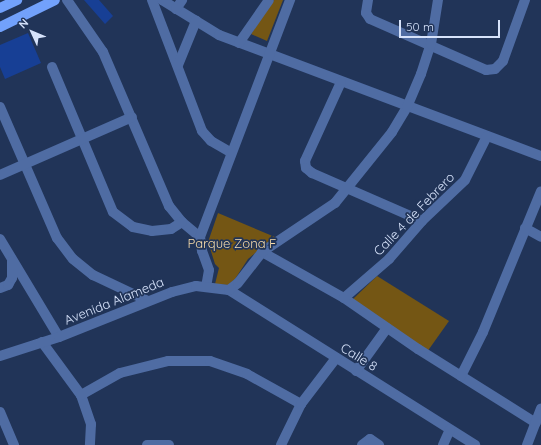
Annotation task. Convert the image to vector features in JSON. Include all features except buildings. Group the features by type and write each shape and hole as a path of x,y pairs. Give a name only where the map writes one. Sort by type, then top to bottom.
{"main road":[{"path":"0,8 17,0"},
{"path":"0,27 55,0"}],"street":[{"path":"67,0 103,52 169,206 182,222 200,237"},
{"path":"152,0 202,131 211,141 230,152"},
{"path":"162,0 179,4 196,21 219,35 407,107 541,156"},
{"path":"240,43 269,0"},
{"path":"206,287 209,270 202,251 200,237 230,152 270,55 290,0"},
{"path":"368,0 366,13 370,19 431,44 486,70 495,69 503,61 525,0"},
{"path":"229,290 238,283 262,252 314,220 349,188 392,132 407,107 431,44 438,0"},
{"path":"178,65 196,21"},
{"path":"52,67 113,212 133,227 152,231 170,229 182,222"},
{"path":"341,82 305,161 306,168 312,173 422,220"},
{"path":"0,107 57,238 73,259 93,275 146,300"},
{"path":"0,176 132,117"},
{"name":"Calle 4 de Febrero","path":"344,298 389,259 422,220 465,180 487,136"},
{"path":"461,376 483,332 541,191"},
{"path":"525,228 541,237"},
{"path":"0,239 59,337"},
{"path":"262,252 344,298 387,328 536,423"},
{"path":"0,288 8,285 12,278 12,261"},
{"name":"Avenida Alameda","path":"0,356 59,337 146,300 178,290 206,287 229,290"},
{"name":"Calle 8","path":"229,290 475,445"},
{"path":"356,371 387,328"},
{"path":"42,342 81,395 90,424 90,445"},
{"path":"281,445 301,404 336,358"},
{"path":"81,395 120,374 154,364 168,361 210,361 247,374 301,404"},
{"path":"526,445 541,409"},
{"path":"0,412 14,445"},
{"path":"444,445 450,429"},
{"path":"362,445 370,439 379,445"},
{"path":"148,445 169,445"}],"green space":[{"path":"274,0 283,0 267,41 251,34"},
{"name":"Parque Zona F","path":"218,213 275,237 248,259 235,279 228,285 215,284 219,268 215,264 208,242"},
{"path":"377,276 449,321 427,352 352,300"}]}
